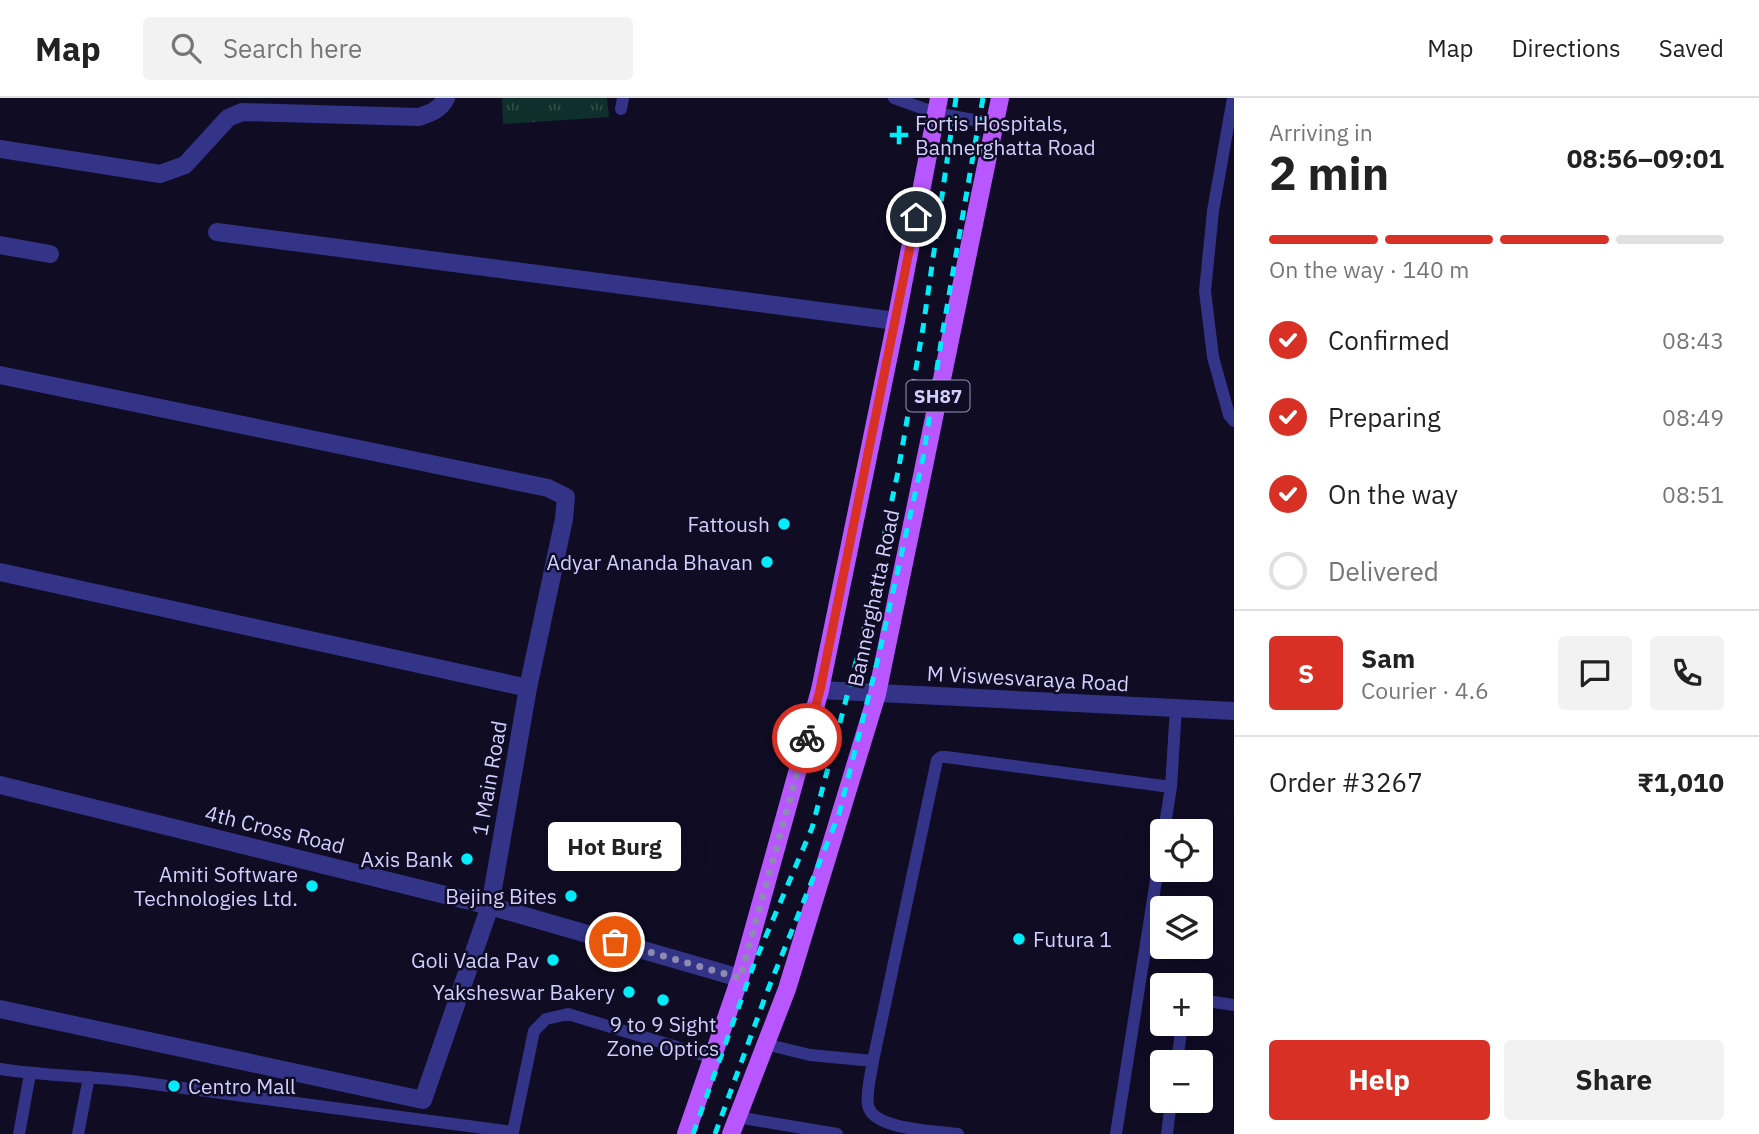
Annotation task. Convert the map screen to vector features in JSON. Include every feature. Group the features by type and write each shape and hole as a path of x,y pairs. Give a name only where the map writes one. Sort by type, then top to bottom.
{"main road":[{"name":"Bannerghatta Road","path":"734,1126 787,989 877,694 1000,98"},
{"name":"Bannerghatta Road","path":"686,1134 740,978 820,690 938,106"}],"street":[{"path":"0,149 160,174 185,165 229,118 242,112 419,117 443,105 446,98"},
{"path":"217,232 896,321"},
{"path":"0,245 50,254"},
{"name":"1 Main Road","path":"0,375 548,488 566,497 564,519 528,688 490,906 423,1100 0,1009"},
{"path":"0,572 528,688"},
{"name":"M Viswesvaraya Road","path":"820,690 1234,711"},
{"name":"4th Cross Road","path":"0,785 490,906 740,978"}],"lane":[{"path":"894,98 938,106 995,124"},
{"path":"1233,98 1213,211 1205,291 1213,357 1229,415 1234,421"},
{"path":"1166,819 1171,787 1176,708"},
{"path":"958,1134 892,1125 877,1119 870,1112 867,1102 873,1061 937,760 946,757 1171,787"},
{"path":"1116,1134 1156,882"},
{"path":"1213,1002 1234,1005"},
{"path":"0,1069 30,1074 89,1077 513,1132 534,1031 546,1019 568,1014 713,1058"},
{"path":"765,1044 810,1055 873,1061"},
{"path":"19,1134 30,1074"},
{"path":"78,1134 89,1077"},
{"path":"1167,1134 1170,1113"},
{"path":"734,1126 837,1134"}],"green space":[{"path":"502,98 607,98 609,117 503,124"}],"railway":[{"path":"693,1134 754,964 812,828 861,643 898,472 923,328 956,98"},
{"path":"715,1134 767,992 839,814 877,663 923,458 983,98"}],"way so far":[{"path":"615,942 740,978 807,738"}],"place":[{"name":"Fortis Hospitals, Bannerghatta Road","path":"899,135"},
{"name":"Fattoush","path":"784,524"},
{"name":"Adyar Ananda Bhavan","path":"767,562"},
{"name":"Axis Bank","path":"467,859"},
{"name":"Amiti Software Technologies Ltd.","path":"312,886"},
{"name":"Bejing Bites","path":"571,896"},
{"name":"Futura 1","path":"1019,939"},
{"name":"Hot Burg","path":"615,942"},
{"name":"Goli Vada Pav","path":"553,960"},
{"name":"Yaksheswar Bakery","path":"629,992"},
{"name":"9 to 9 Sight Zone Optics","path":"663,1000"},
{"name":"Centro Mall","path":"174,1086"}],"route":[{"path":"807,738 820,690 916,217"}]}
